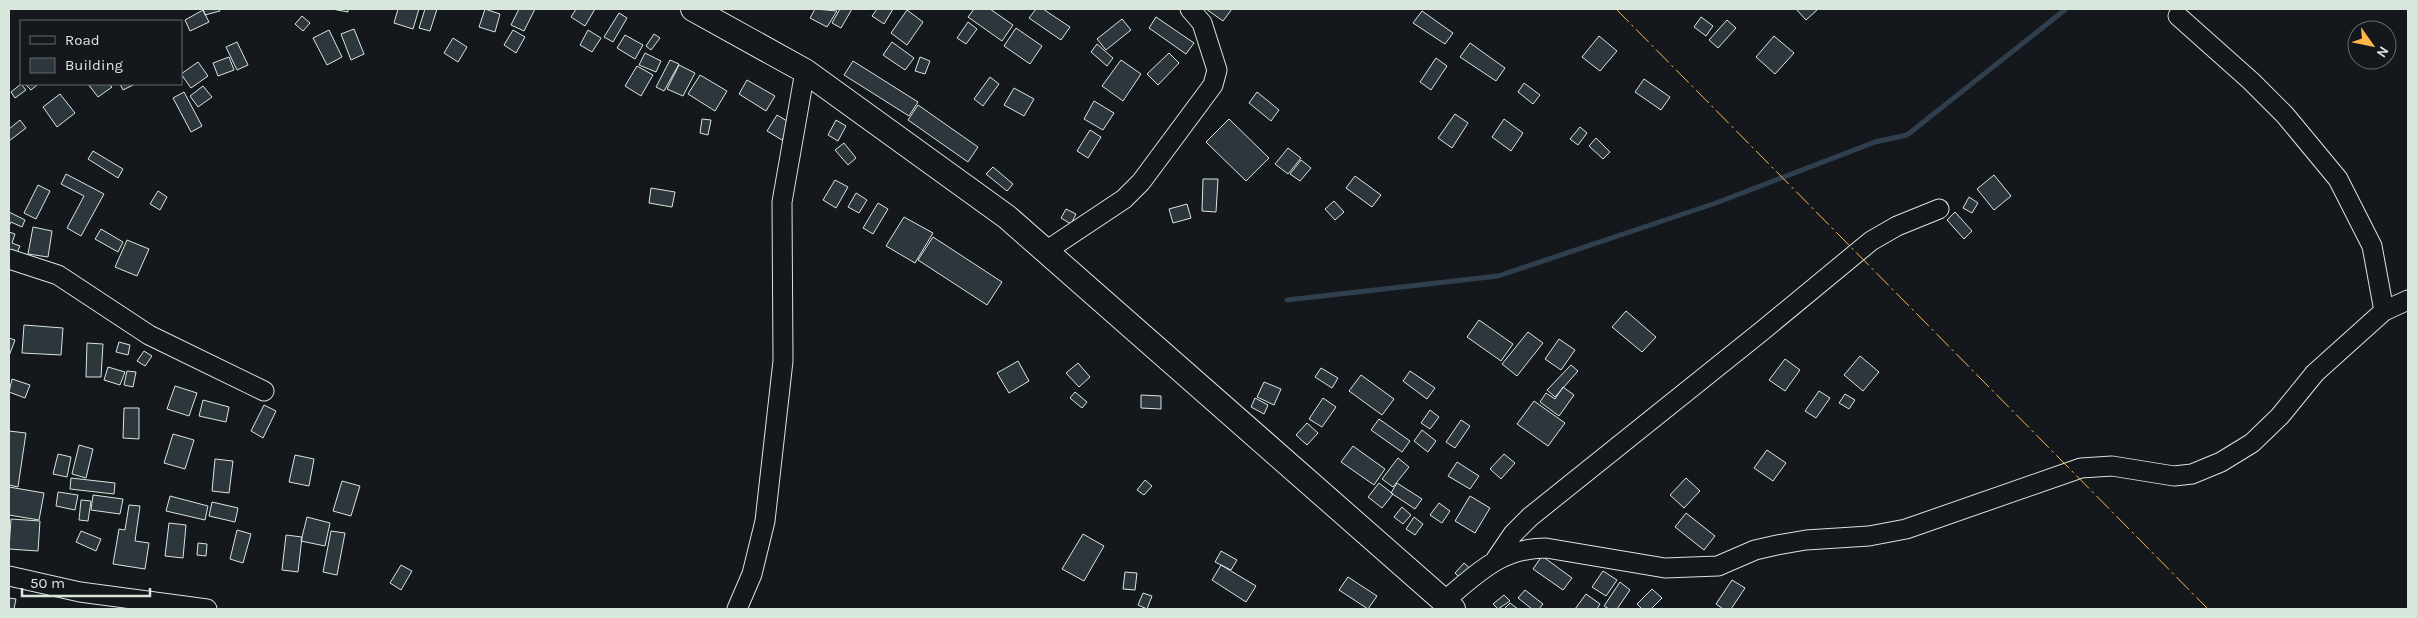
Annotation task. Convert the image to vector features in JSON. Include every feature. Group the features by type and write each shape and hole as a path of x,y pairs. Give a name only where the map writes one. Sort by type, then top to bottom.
{"main road":[{"path":"694,9 805,71 1007,217 1449,605"}],"street":[{"path":"1046,251 1124,199 1141,182 1212,85 1217,70 1202,23 1190,9"},
{"path":"2178,16 2251,80 2285,115 2338,178 2372,246 2384,311"},
{"path":"737,609 752,574 766,521 783,360 782,202 805,71"},
{"path":"1449,605 1496,559 1513,534 1530,517 1747,343 1863,247 1897,226 1939,209"},
{"path":"9,259 58,275 149,335 264,391"},
{"path":"1496,559 1532,548 1546,548 1665,568 1718,566 1755,550 1777,545 1806,540 1869,536 1906,529 2081,468 2112,466 2174,476 2192,474 2222,462 2252,443 2268,430 2315,373 2384,311 2408,300"},
{"path":"9,576 81,601 207,609"}],"building":[{"path":"203,9 219,9 220,11 205,15"},
{"path":"332,9 348,9 348,12"},
{"path":"398,9 419,9 413,29 394,23"},
{"path":"425,9 437,9 430,31 419,28"},
{"path":"485,9 500,14 495,32 479,27"},
{"path":"519,9 535,9 524,31 511,25"},
{"path":"576,9 595,9 585,26 571,17"},
{"path":"815,9 837,11 827,27 810,18"},
{"path":"840,9 852,9 841,28 832,23"},
{"path":"877,9 893,9 884,24 872,16"},
{"path":"974,9 990,9 1013,25 1002,41 968,17"},
{"path":"1036,9 1043,9 1070,27 1061,40 1029,18"},
{"path":"1206,9 1232,9 1223,21"},
{"path":"1796,9 1815,9 1817,10 1806,20"},
{"path":"203,10 209,22 190,31 185,20"},
{"path":"907,10 923,22 907,45 891,33"},
{"path":"1422,11 1453,33 1445,44 1413,23"},
{"path":"619,13 627,18 613,42 604,37"},
{"path":"302,16 310,23 303,31 295,24"},
{"path":"1156,17 1194,43 1186,54 1149,28"},
{"path":"1701,17 1713,26 1706,36 1694,27"},
{"path":"1122,19 1131,30 1106,50 1097,39"},
{"path":"1727,20 1736,28 1718,48 1709,40"},
{"path":"968,22 977,29 966,44 957,38"},
{"path":"1016,28 1042,46 1030,64 1004,46"},
{"path":"354,29 364,54 351,60 341,34"},
{"path":"329,30 342,57 327,65 313,38"},
{"path":"513,30 525,37 516,53 504,45"},
{"path":"588,30 601,38 592,52 580,45"},
{"path":"654,34 660,38 651,50 646,46"},
{"path":"625,35 643,45 635,59 617,48"},
{"path":"1599,36 1617,51 1600,71 1582,57"},
{"path":"1774,36 1794,53 1775,74 1756,57"},
{"path":"453,38 467,47 458,62 444,53"},
{"path":"237,42 248,65 237,70 226,47"},
{"path":"892,42 914,58 905,70 883,55"},
{"path":"1470,43 1505,68 1496,81 1460,57"},
{"path":"1097,44 1113,58 1107,66 1091,52"},
{"path":"645,53 661,61 656,72 639,65"},
{"path":"1169,53 1179,63 1158,85 1147,74"},
{"path":"229,57 234,70 218,76 213,63"},
{"path":"920,57 930,61 925,74 915,71"},
{"path":"1436,58 1447,66 1431,90 1420,82"},
{"path":"670,60 679,64 664,91 656,87"},
{"path":"1121,60 1141,74 1123,101 1102,86"},
{"path":"853,61 918,102 909,116 844,75"},
{"path":"198,62 208,76 191,88 182,73"},
{"path":"679,65 695,73 683,96 667,89"},
{"path":"637,66 653,75 641,96 625,86"},
{"path":"700,75 727,91 715,111 688,94"},
{"path":"990,77 999,84 983,106 974,99"},
{"path":"1644,79 1670,97 1661,110 1635,92"},
{"path":"747,80 775,96 766,111 739,94"},
{"path":"1524,83 1540,95 1533,104 1518,92"},
{"path":"20,85 26,90 15,98 11,92"},
{"path":"26,85 37,85 31,90"},
{"path":"89,85 110,85 112,87 98,97"},
{"path":"120,85 133,85 123,90"},
{"path":"203,86 212,97 198,107 190,96"},
{"path":"1014,88 1034,99 1024,116 1004,105"},
{"path":"184,92 202,126 191,132 173,98"},
{"path":"1257,92 1279,110 1271,121 1249,103"},
{"path":"60,94 75,113 57,127 43,107"},
{"path":"1094,101 1114,113 1103,130 1084,119"},
{"path":"918,105 978,147 968,162 908,120"},
{"path":"1455,114 1468,123 1452,148 1438,138"},
{"path":"777,115 792,124 782,140 767,131"},
{"path":"702,119 711,120 708,135 700,133"},
{"path":"1229,119 1269,158 1246,181 1206,142"},
{"path":"1504,119 1523,133 1511,151 1492,137"},
{"path":"20,120 26,128 9,141 9,129"},
{"path":"836,120 846,126 838,141 828,135"},
{"path":"1580,127 1587,133 1578,145 1570,139"},
{"path":"1090,130 1101,137 1088,158 1077,151"},
{"path":"1596,138 1610,152 1603,159 1589,146"},
{"path":"844,143 856,158 848,165 835,150"},
{"path":"1288,148 1301,158 1288,174 1275,164"},
{"path":"93,151 123,169 118,178 88,159"},
{"path":"1301,160 1311,168 1300,181 1290,174"},
{"path":"993,167 1013,184 1007,191 986,174"},
{"path":"66,174 104,194 81,236 67,228 84,196 61,184"},
{"path":"1994,175 2011,196 1994,210 1977,189"},
{"path":"1355,176 1381,195 1372,207 1346,188"},
{"path":"1203,179 1218,179 1216,212 1202,211"},
{"path":"835,180 848,187 836,208 823,200"},
{"path":"38,185 50,191 36,219 24,213"},
{"path":"651,188 675,192 672,207 649,203"},
{"path":"158,191 167,197 160,210 150,204"},
{"path":"856,193 867,200 859,213 848,207"},
{"path":"1969,197 1978,203 1972,213 1963,208"},
{"path":"1334,201 1344,212 1335,220 1325,209"},
{"path":"878,203 888,209 873,234 863,228"},
{"path":"1187,204 1191,218 1173,223 1169,209"},
{"path":"1066,209 1076,214 1071,224 1061,218"},
{"path":"9,212 25,220 22,227 11,222 9,226"},
{"path":"1955,212 1972,231 1964,239 1947,220"},
{"path":"904,217 933,233 915,263 886,246"},
{"path":"33,227 52,231 48,257 28,254"},
{"path":"101,229 123,242 118,252 95,239"},
{"path":"9,232 15,234 12,243 20,246 16,255 9,252"},
{"path":"933,237 1002,282 987,305 918,260"},
{"path":"127,240 149,249 137,276 115,267"},
{"path":"1626,311 1656,337 1642,352 1612,327"},
{"path":"1479,320 1513,344 1501,361 1467,337"},
{"path":"24,325 63,328 61,355 22,353"},
{"path":"1528,332 1543,343 1517,376 1502,364"},
{"path":"9,338 15,340 9,356"},
{"path":"1559,339 1575,350 1561,370 1545,359"},
{"path":"119,342 130,345 128,355 116,352"},
{"path":"87,343 103,344 101,377 86,377"},
{"path":"144,351 152,356 145,366 137,361"},
{"path":"1860,356 1879,372 1863,391 1844,375"},
{"path":"1785,359 1800,370 1785,391 1769,380"},
{"path":"1018,361 1029,381 1009,393 997,373"},
{"path":"1078,363 1090,377 1079,387 1066,373"},
{"path":"1571,365 1578,371 1555,397 1547,390"},
{"path":"108,367 125,372 120,385 104,380"},
{"path":"1321,368 1338,378 1332,388 1315,377"},
{"path":"127,371 136,372 133,387 124,385"},
{"path":"1410,371 1435,388 1427,399 1403,381"},
{"path":"1361,375 1394,399 1382,415 1349,391"},
{"path":"12,379 30,385 25,398 9,392"},
{"path":"1264,382 1281,389 1274,405 1257,397"},
{"path":"175,386 197,393 189,416 167,409"},
{"path":"1563,387 1574,395 1559,416 1540,402 1546,393 1555,399"},
{"path":"1819,391 1830,398 1816,418 1805,411"},
{"path":"1075,392 1087,402 1082,408 1070,398"},
{"path":"1845,394 1855,400 1849,409 1839,403"},
{"path":"1141,395 1161,396 1161,409 1141,408"},
{"path":"1255,398 1268,405 1264,414 1251,407"},
{"path":"1323,398 1336,407 1322,427 1309,419"},
{"path":"203,400 229,407 226,422 199,416"},
{"path":"1534,401 1565,423 1548,446 1517,424"},
{"path":"264,405 276,411 263,438 251,431"},
{"path":"124,408 139,408 139,439 123,438"},
{"path":"1430,410 1439,417 1430,429 1421,423"},
{"path":"1379,419 1410,441 1402,452 1371,430"},
{"path":"1461,420 1470,426 1455,448 1446,442"},
{"path":"1307,423 1318,433 1307,445 1296,435"},
{"path":"1422,430 1436,441 1428,452 1414,441"},
{"path":"9,431 26,433 18,487 9,485"},
{"path":"173,434 194,440 185,469 164,463"},
{"path":"79,445 93,449 86,478 72,474"},
{"path":"1353,446 1385,469 1374,485 1341,462"},
{"path":"1767,450 1786,463 1773,481 1754,468"},
{"path":"58,454 71,457 67,477 53,474"},
{"path":"1504,454 1515,463 1501,479 1490,469"},
{"path":"295,455 314,459 309,486 289,482"},
{"path":"1398,458 1409,467 1393,487 1382,479"},
{"path":"215,459 233,461 229,493 212,491"},
{"path":"1457,462 1479,476 1470,489 1448,476"},
{"path":"71,478 115,483 114,494 70,489"},
{"path":"1686,478 1700,491 1684,508 1670,495"},
{"path":"1145,480 1152,486 1144,495 1137,490"},
{"path":"342,481 360,486 351,516 333,511"},
{"path":"1379,483 1393,494 1382,508 1368,497"},
{"path":"1397,483 1422,499 1415,509 1391,493"},
{"path":"9,487 44,493 39,520 9,515"},
{"path":"58,492 78,495 75,510 56,506"},
{"path":"93,495 123,499 120,514 91,510"},
{"path":"170,496 208,506 205,520 166,511"},
{"path":"1470,496 1490,508 1475,533 1455,521"},
{"path":"81,500 91,501 88,521 79,520"},
{"path":"212,502 238,508 235,522 209,516"},
{"path":"1439,503 1450,511 1442,523 1430,515"},
{"path":"129,505 140,506 135,541 149,543 145,569 113,564 119,529 125,530"},
{"path":"1402,507 1411,515 1403,524 1394,517"},
{"path":"1686,513 1715,536 1704,550 1675,527"},
{"path":"307,517 330,523 325,546 301,541"},
{"path":"1414,517 1423,524 1415,535 1406,529"},
{"path":"11,519 40,521 38,551 9,549"},
{"path":"169,523 186,525 183,558 165,556"},
{"path":"237,530 251,534 243,563 230,559"},
{"path":"81,531 101,539 96,551 76,542"},
{"path":"331,531 345,533 337,575 323,572"},
{"path":"1083,534 1104,546 1084,581 1062,569"},
{"path":"286,535 302,537 298,572 282,570"},
{"path":"198,543 207,544 206,556 197,555"},
{"path":"1221,551 1237,560 1231,570 1215,562"},
{"path":"1542,556 1572,578 1563,590 1533,569"},
{"path":"1464,563 1473,571 1463,581 1455,573"},
{"path":"401,565 412,571 401,590 390,583"},
{"path":"1221,565 1256,586 1246,602 1212,580"},
{"path":"1603,571 1617,580 1606,596 1592,587"},
{"path":"1125,572 1137,573 1135,590 1123,589"},
{"path":"1348,577 1377,596 1368,609 1339,590"},
{"path":"1732,580 1745,588 1731,609 1723,609 1716,604"},
{"path":"1620,582 1630,590 1617,609 1609,609 1604,606"},
{"path":"1652,589 1662,598 1651,609 1642,609 1637,604"},
{"path":"1525,590 1543,604 1539,609 1532,609 1518,598"},
{"path":"1143,593 1152,596 1147,609 1138,605"},
{"path":"1586,594 1600,604 1597,609 1575,609"},
{"path":"1504,595 1510,601 1498,609 1493,604"},
{"path":"9,598 16,599 14,609 9,609"},
{"path":"1510,603 1518,609 1504,609"}],"waterway":[{"path":"1287,300 1498,276 1716,203 1875,142 1907,135 2066,9"}],"power":[{"path":"1616,9 2208,609"}]}
